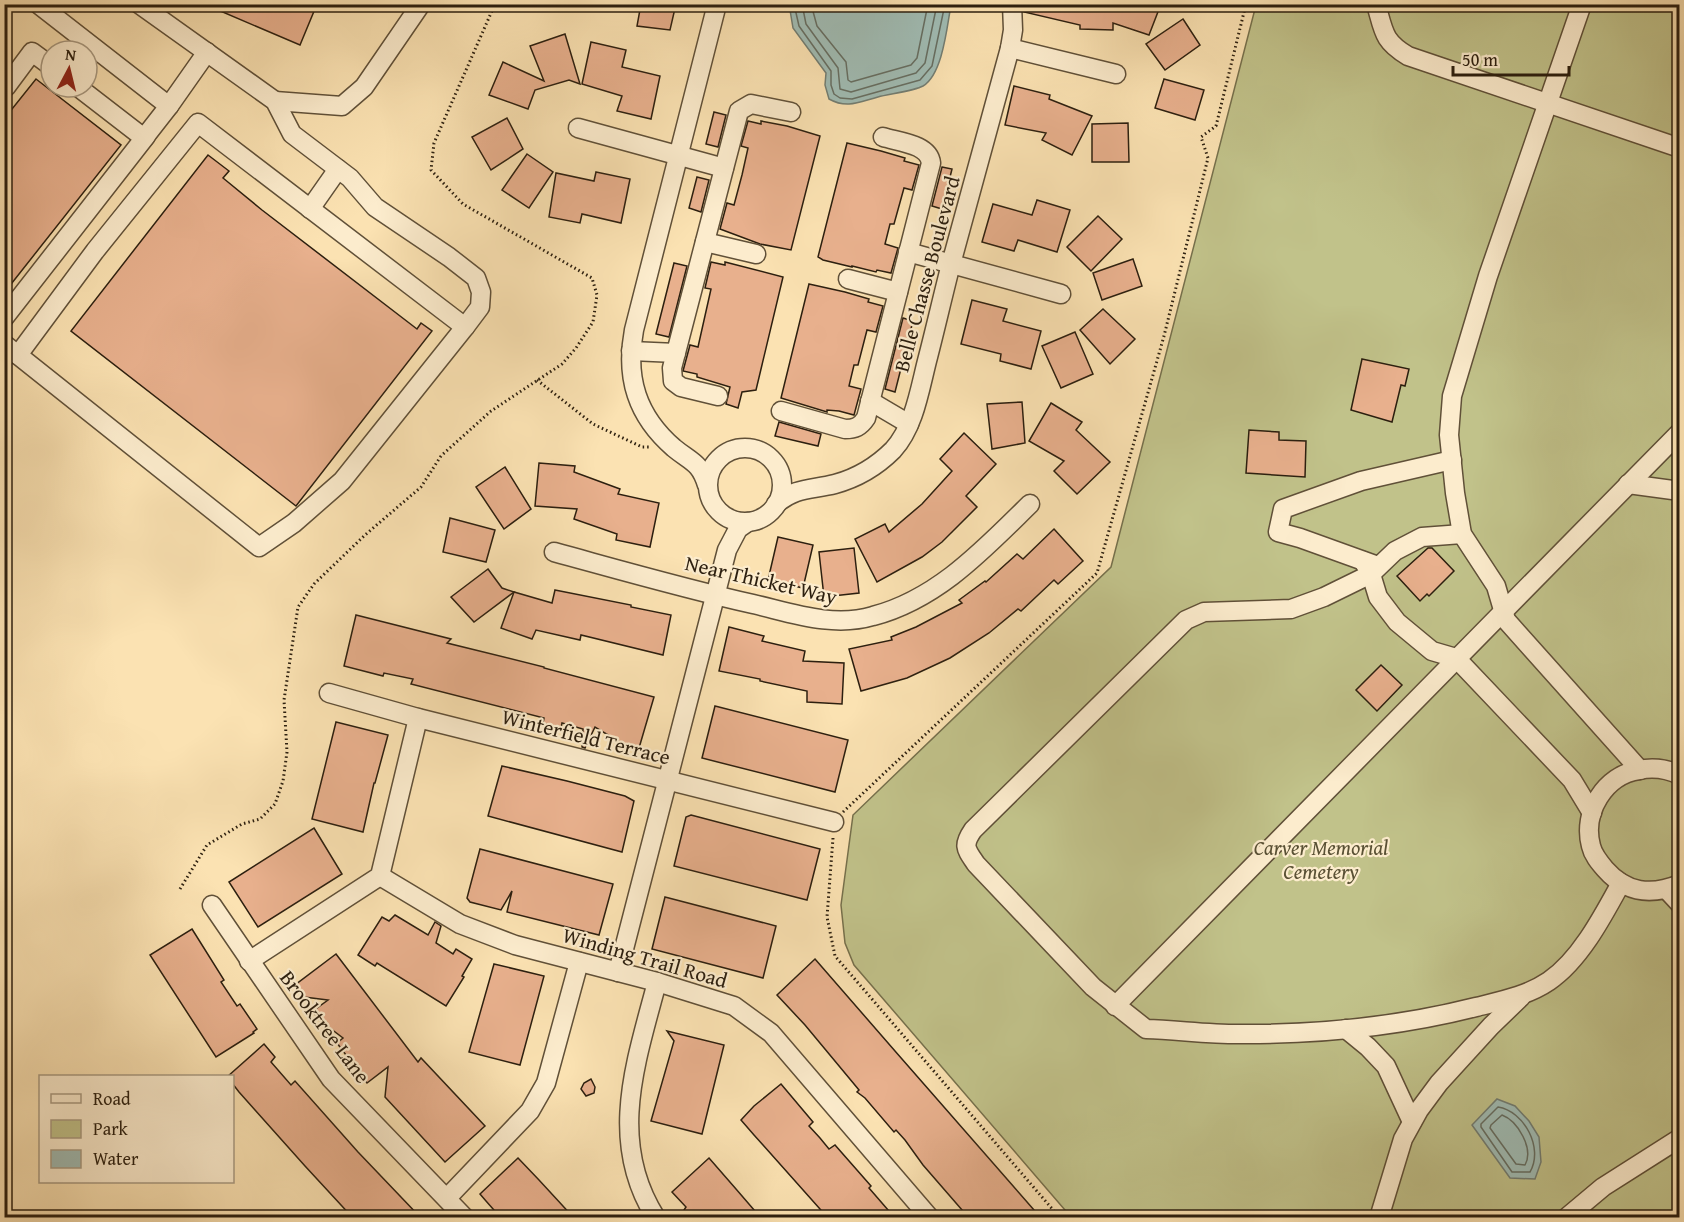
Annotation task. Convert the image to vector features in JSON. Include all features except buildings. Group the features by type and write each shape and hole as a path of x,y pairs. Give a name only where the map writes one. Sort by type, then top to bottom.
{"street":[{"path":"38,4 169,106"},
{"path":"138,4 275,101 291,134 350,178 375,207 476,278 481,292 480,307 465,327 342,481 294,523 259,547 11,349 95,251 198,123 465,327"},
{"path":"275,101 342,106 364,87 421,4"},
{"name":"Belle Chasse Boulevard","path":"618,972 717,596 727,550 727,532 722,514 711,502 700,467 672,447 657,432 639,405 632,382 631,351 634,330 717,4"},
{"name":"Belle Chasse Boulevard","path":"727,550 738,529 771,511 787,495 801,489 833,484 860,475 878,463 902,438 916,403 951,263 1010,48 1012,4"},
{"path":"1376,4 1385,35 1393,47 1408,56 1680,148"},
{"path":"1582,4 1488,276 1452,396 1449,435 1462,534 1496,586 1506,620 1617,747 1640,770"},
{"path":"1010,48 1116,74"},
{"path":"4,86 6,87 32,52 39,57"},
{"path":"4,318 169,106 207,52"},
{"path":"94,99 144,138 146,136"},
{"path":"718,396 681,387 673,381 672,368 739,111 751,104 791,112"},
{"path":"578,128 724,168"},
{"path":"781,411 845,429 855,429 866,418 931,163 930,156 924,149 883,138"},
{"path":"310,208 338,169"},
{"path":"705,242 756,254"},
{"path":"908,252 1061,294"},
{"path":"848,279 898,292"},
{"path":"631,351 676,353"},
{"path":"870,401 909,424"},
{"path":"1115,1006 1680,432"},
{"path":"707,485 711,468 720,458 734,449 750,448 760,451 773,460 781,474 801,489"},
{"path":"693,461 720,458"},
{"path":"1371,567 1300,538 1278,532 1283,509 1361,481 1452,460"},
{"path":"776,504 781,493 781,474"},
{"path":"1628,484 1680,491"},
{"name":"Near Thicket Way","path":"554,552 717,596 824,620 845,622 874,616 921,597 963,567 1030,504"},
{"path":"722,514 736,521 748,522"},
{"path":"1462,534 1422,537 1395,551 1324,597 1291,609 1204,612 1186,620 973,830 966,841 966,850 976,864 1093,987 1146,1029 1244,1035 1346,1029 1398,1023 1458,1012 1516,997 1549,981 1574,957 1604,915 1621,883"},
{"path":"1371,567 1378,597 1397,622 1432,651 1456,658 1572,780 1592,813"},
{"name":"Winterfield Terrace","path":"329,693 418,718 834,822"},
{"path":"249,961 380,876 418,718"},
{"path":"1680,775 1672,771 1650,768 1630,771 1611,782 1596,800 1589,824 1591,845 1596,859 1615,880 1632,889 1650,892 1673,887 1680,904"},
{"name":"Winding Trail Road","path":"380,876 460,924 515,945 657,982 735,1006 771,1033 930,1218"},
{"name":"Brooktree Lane","path":"212,905 331,1079 465,1218"},
{"path":"447,1198 530,1112 546,1083 579,962"},
{"path":"656,1218 648,1205 633,1164 628,1130 632,1080 657,982"},
{"path":"1379,1218 1403,1139 1419,1110 1439,1083 1491,1026 1527,992"},
{"path":"1346,1029 1386,1066 1412,1122"},
{"path":"1566,1218 1603,1186 1680,1138"}],"path":[{"path":"180,889 207,845 242,824 260,819 275,804 283,781 287,752 284,700 298,607 314,584 365,535 421,487 441,456 491,411 562,364 576,348 592,322 597,295 592,278 463,204 431,170 434,143 495,4"},
{"path":"1060,1218 836,956 827,917 834,822 866,789 1097,573 1164,336 1208,158 1201,137 1216,126 1246,4"},
{"path":"537,380 593,424 642,447 672,447"}],"green space":[{"name":"Carver Memorial Cemetery","path":"1256,5 1679,5 1679,1217 1071,1217 854,965 845,943 841,905 853,815 1111,567"}],"water":[{"path":"789,4 951,5 940,61 930,80 914,89 842,104 829,99 825,85 826,73 793,28"},
{"path":"1497,1099 1515,1106 1529,1121 1539,1137 1541,1162 1535,1179 1510,1178 1472,1125"}]}
